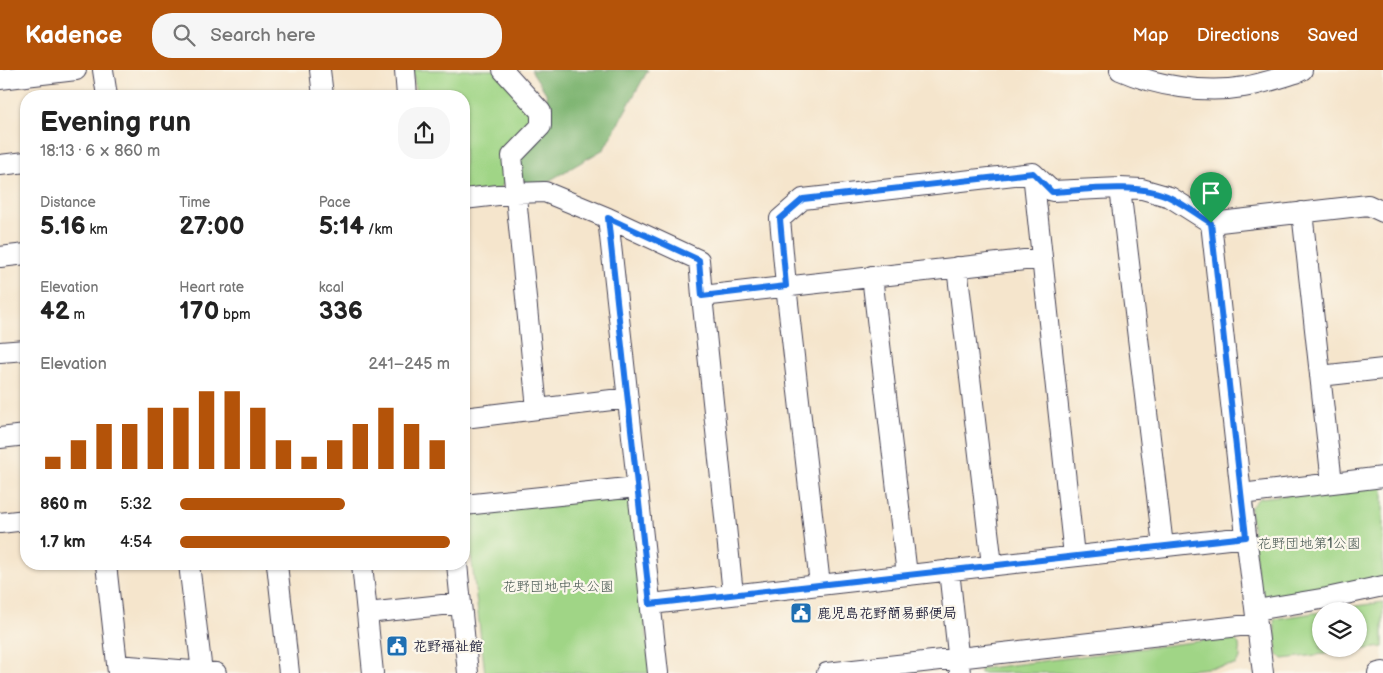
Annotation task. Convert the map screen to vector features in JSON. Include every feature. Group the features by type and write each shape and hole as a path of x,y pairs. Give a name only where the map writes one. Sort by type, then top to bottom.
{"street":[{"path":"0,79 76,70"},
{"path":"103,70 106,90"},
{"path":"320,70 322,90"},
{"path":"405,70 407,90"},
{"path":"502,70 541,112 541,126 512,156 537,409"},
{"path":"1120,70 1148,81 1186,88 1218,89 1243,87 1302,70"},
{"path":"0,165 20,163"},
{"path":"1033,173 1052,192 1120,188 1142,189 1170,197 1211,223 1368,205 1383,212"},
{"path":"1033,173 1074,556"},
{"path":"820,585 780,219 803,199 1033,173"},
{"path":"1120,188 1163,546"},
{"path":"470,198 515,193 545,192 608,218 699,260 734,594"},
{"path":"1302,212 1332,483"},
{"path":"608,218 658,673"},
{"path":"1211,223 1262,673"},
{"path":"0,257 20,255"},
{"path":"702,296 1042,258"},
{"path":"957,267 992,565"},
{"path":"872,276 907,575"},
{"path":"0,352 20,350"},
{"path":"1320,376 1383,369"},
{"path":"470,417 628,398"},
{"path":"0,438 20,436"},
{"path":"1241,494 1383,477"},
{"path":"470,504 638,486"},
{"path":"0,523 20,521"},
{"path":"650,604 1246,537"},
{"path":"107,570 118,669 209,672 190,570"},
{"path":"278,570 289,673"},
{"path":"363,570 373,673"},
{"path":"458,570 468,673"},
{"path":"949,570 959,665"},
{"path":"827,673 959,665 1256,617 1327,598 1383,586"},
{"path":"367,613 461,602"},
{"path":"1378,673 1383,672"}],"green space":[{"path":"413,70 495,70 535,114 507,180 499,189 470,192 470,90 415,90"},
{"path":"531,70 648,70 604,149 547,182 527,184 519,177 519,158 548,110 546,93"},
{"name":"花野団地第1公園","path":"1383,484 1383,579 1266,603 1260,598 1250,508 1259,498"},
{"name":"花野団地中央公園","path":"623,494 633,502 651,673 485,673 470,546 470,517 475,511"},
{"path":"1383,602 1383,647 1367,649 1367,604"},
{"path":"1312,613 1312,656 1283,659 1277,653 1274,619"},
{"path":"1232,637 1239,644 1240,659 1235,665 1162,673 980,673 980,669"}],"place":[{"name":"鹿児島花野簡易郵便局","path":"801,613"},
{"name":"花野福祉館","path":"397,646"}],"route":[{"path":"1033,173 1052,192 1120,188 1142,189 1170,197 1211,223 1246,537 650,604 608,218 699,260 702,296 786,286 780,219 803,199 1033,173"}]}
